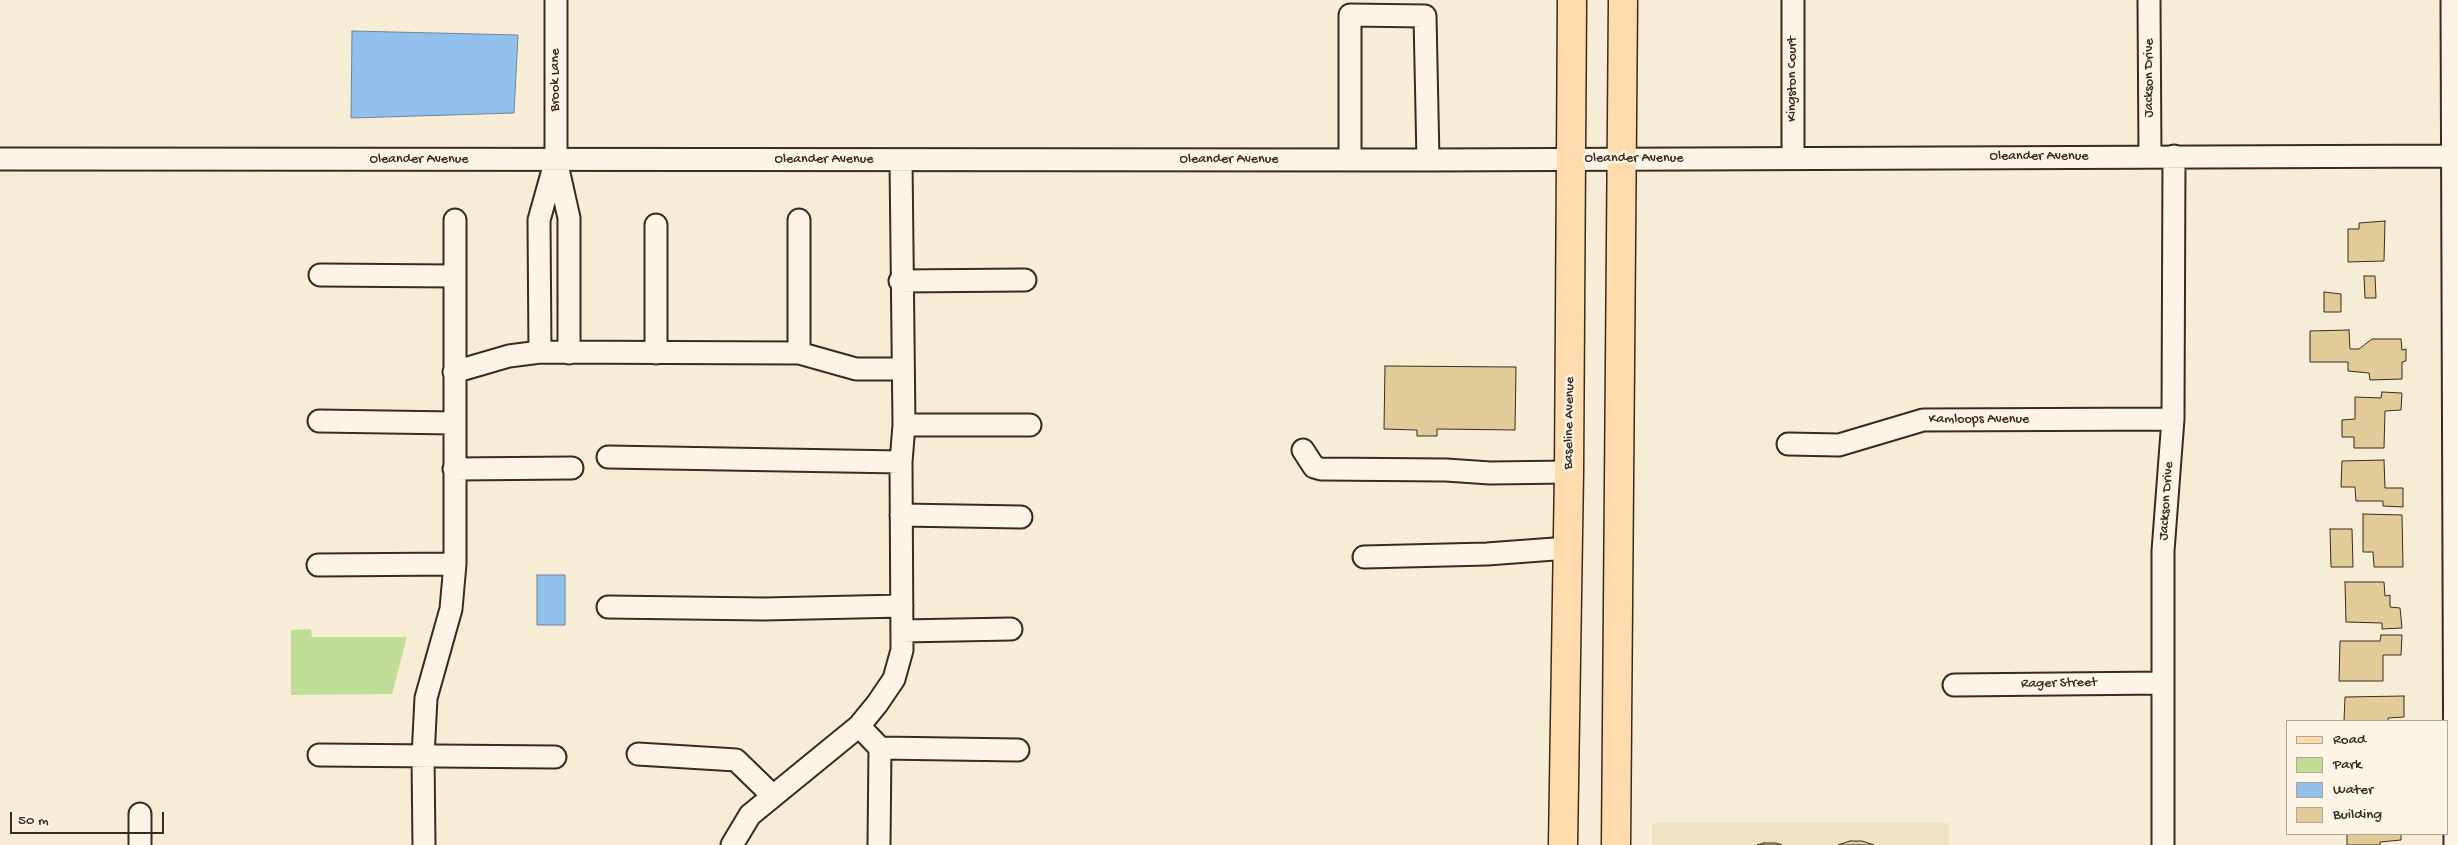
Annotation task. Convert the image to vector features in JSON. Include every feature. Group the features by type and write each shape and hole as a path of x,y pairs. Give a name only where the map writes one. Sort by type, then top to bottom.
{"main road":[{"name":"Baseline Avenue","path":"1563,845 1569,472 1572,0"},
{"path":"1616,845 1623,0"}],"street":[{"name":"Brook Lane","path":"556,0 556,160"},
{"name":"Kingston Court","path":"1793,0 1793,158"},
{"name":"Jackson Drive","path":"2149,0 2150,156"},
{"path":"2452,0 2455,156 2455,845"},
{"path":"1350,160 1350,15 1425,16 1428,160"},
{"name":"Jackson Drive","path":"2163,845 2163,551 2173,420 2174,156"},
{"name":"Oleander Avenue","path":"0,160 1428,160 2455,156"},
{"path":"556,160 568,218 569,353"},
{"path":"540,352 539,220 556,160"},
{"path":"732,845 750,815 858,726 877,704 894,678 902,650 901,462 904,425 900,281 901,160"},
{"path":"424,845 423,757 426,698 451,609 455,564 455,220"},
{"path":"799,220 799,354"},
{"path":"656,225 656,353"},
{"path":"540,260 569,258"},
{"path":"320,275 454,276"},
{"path":"900,281 1024,280"},
{"path":"454,372 508,356 540,352 799,354 856,369 903,369"},
{"name":"Kamloops Avenue","path":"1788,444 1839,445 1922,420 2173,420"},
{"path":"319,421 454,423"},
{"path":"904,425 1030,425"},
{"path":"1303,450 1314,467 1321,469 1446,470 1490,473 1569,472"},
{"path":"608,457 901,462"},
{"path":"454,468 572,468"},
{"path":"901,515 1022,517"},
{"path":"1364,557 1487,554 1568,548"},
{"path":"318,565 455,564"},
{"path":"608,607 764,608 902,606"},
{"path":"902,631 1010,629"},
{"name":"Rager Street","path":"1954,685 2163,683"},
{"path":"858,726 880,748 1018,750"},
{"path":"879,845 880,748"},
{"path":"638,754 736,760 772,795"},
{"path":"319,755 555,757"},
{"path":"140,814 140,845"}],"shaded area":[{"path":"1652,823 1949,823 1949,845 1652,845"}],"green space":[{"path":"311,629 312,637 407,637 392,694 291,695 291,630"}],"water":[{"path":"352,31 518,35 514,113 351,118"},
{"path":"537,575 565,575 565,625 537,625"}],"building":[{"path":"2385,221 2384,261 2348,262 2348,229 2359,229 2359,223"},
{"path":"2364,276 2375,276 2376,298 2365,298"},
{"path":"2324,292 2341,294 2341,312 2324,312"},
{"path":"2349,330 2350,349 2359,349 2372,339 2401,339 2402,350 2406,349 2406,361 2402,362 2402,379 2370,380 2369,373 2348,371 2348,362 2310,362 2310,331"},
{"path":"1385,366 1516,367 1515,430 1437,429 1437,436 1417,436 1417,430 1384,429"},
{"path":"2382,392 2402,393 2401,410 2385,411 2384,448 2354,448 2354,437 2342,437 2342,420 2355,419 2355,397 2381,398"},
{"path":"2384,460 2385,488 2403,488 2403,507 2383,506 2383,501 2356,501 2355,487 2341,487 2342,461"},
{"path":"2363,514 2402,515 2403,567 2374,567 2373,552 2363,552"},
{"path":"2330,529 2352,529 2353,567 2331,567"},
{"path":"2345,582 2384,582 2385,596 2390,595 2390,607 2400,608 2402,628 2382,629 2382,623 2346,622"},
{"path":"2381,635 2402,635 2401,655 2383,655 2383,681 2339,681 2340,641 2380,641"},
{"path":"2404,696 2404,717 2388,718 2388,720 2344,720 2345,697"},
{"path":"2347,835 2401,835 2401,840 2380,842 2380,845 2347,845"},
{"path":"1850,841 1862,841 1874,845 1838,845"},
{"path":"1776,843 1782,845 1757,845"}]}
